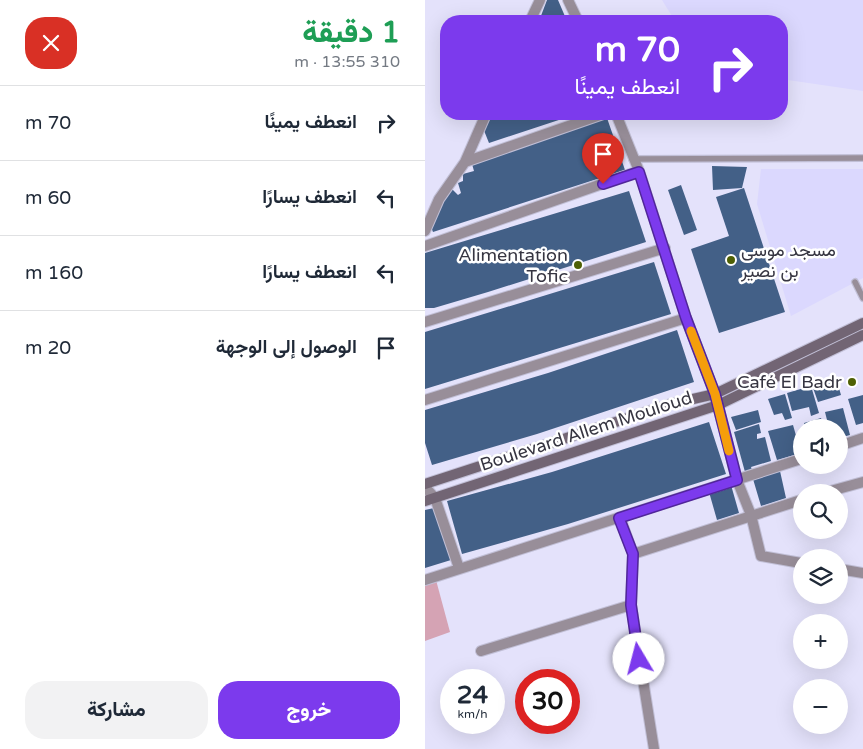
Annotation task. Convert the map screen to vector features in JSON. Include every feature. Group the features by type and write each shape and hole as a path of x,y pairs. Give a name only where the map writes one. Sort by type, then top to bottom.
{"main road":[{"name":"Boulevard Allem Mouloud","path":"425,485 671,404 715,394 863,323"},
{"name":"Boulevard Allem Mouloud","path":"430,499 718,406 863,335"}],"street":[{"path":"533,15 540,0"},
{"path":"568,0 575,15"},
{"path":"425,231 439,199 465,162 483,120"},
{"path":"465,162 586,120"},
{"path":"618,120 632,159 639,172 686,318 715,394 737,480 751,515 761,556 793,562"},
{"path":"425,246 639,172"},
{"path":"425,322 665,248"},
{"path":"425,400 686,318"},
{"path":"848,443 863,438"},
{"path":"425,580 793,461"},
{"path":"848,486 863,482"},
{"path":"425,485 459,568"},
{"path":"633,554 793,502"},
{"path":"619,518 633,554 631,605 654,749"},
{"path":"848,568 863,564"},
{"path":"848,570 863,572"},
{"path":"481,651 631,605"}],"lane":[{"path":"632,159 863,158"},
{"path":"855,282 863,298"}],"shaded area":[{"path":"662,0 863,0 863,91 788,80 788,15 671,15"},
{"path":"761,169 863,169 863,278 791,316 757,204"},
{"path":"436,580 450,632 425,641 425,584"}],"building":[{"path":"547,0 558,0 564,15 541,15"},
{"path":"487,120 559,120 489,143 483,128"},
{"path":"601,120 608,120 625,170 433,232 431,227 444,199 451,188 458,195 461,193 458,183 463,181 463,174 474,171 472,164"},
{"path":"712,166 747,167 742,188 713,190"},
{"path":"681,185 697,230 684,235 668,190"},
{"path":"744,188 785,312 719,333 691,249 729,236 716,197"},
{"path":"629,191 646,242 488,292 434,308 425,308 425,253"},
{"path":"654,262 671,314 425,389 425,332"},
{"path":"677,330 694,382 537,434 432,465 425,443 425,410 548,373"},
{"path":"836,378 841,395 818,402 812,385"},
{"path":"811,386 819,413 811,416 809,407 792,411 787,393"},
{"path":"785,394 792,418 785,420 782,413 774,415 768,399"},
{"path":"863,395 863,423 856,425 848,399"},
{"path":"843,408 846,419 827,419 825,412"},
{"path":"758,410 761,422 736,430 731,417"},
{"path":"709,422 726,474 568,524 462,554 447,501 552,472"},
{"path":"759,424 761,433 757,434 757,439 765,437 771,461 751,467 752,470 745,472 734,432"},
{"path":"793,425 793,455 777,460 768,431"},
{"path":"780,471 786,498 761,506 753,479"},
{"path":"731,485 739,513 717,520 709,492"},
{"path":"434,508 451,560 425,568 425,510"}],"slow traffic":[{"path":"691,331 715,394 729,451"}],"place":[{"name":"مسجد موسى بن نصير","path":"731,260"},
{"name":"Alimentation Tofic","path":"578,265"},
{"name":"Café El Badr","path":"852,382"}],"route":[{"path":"603,184 639,172 686,318 715,394 737,480 619,518 633,554 631,605 639,659"}]}
